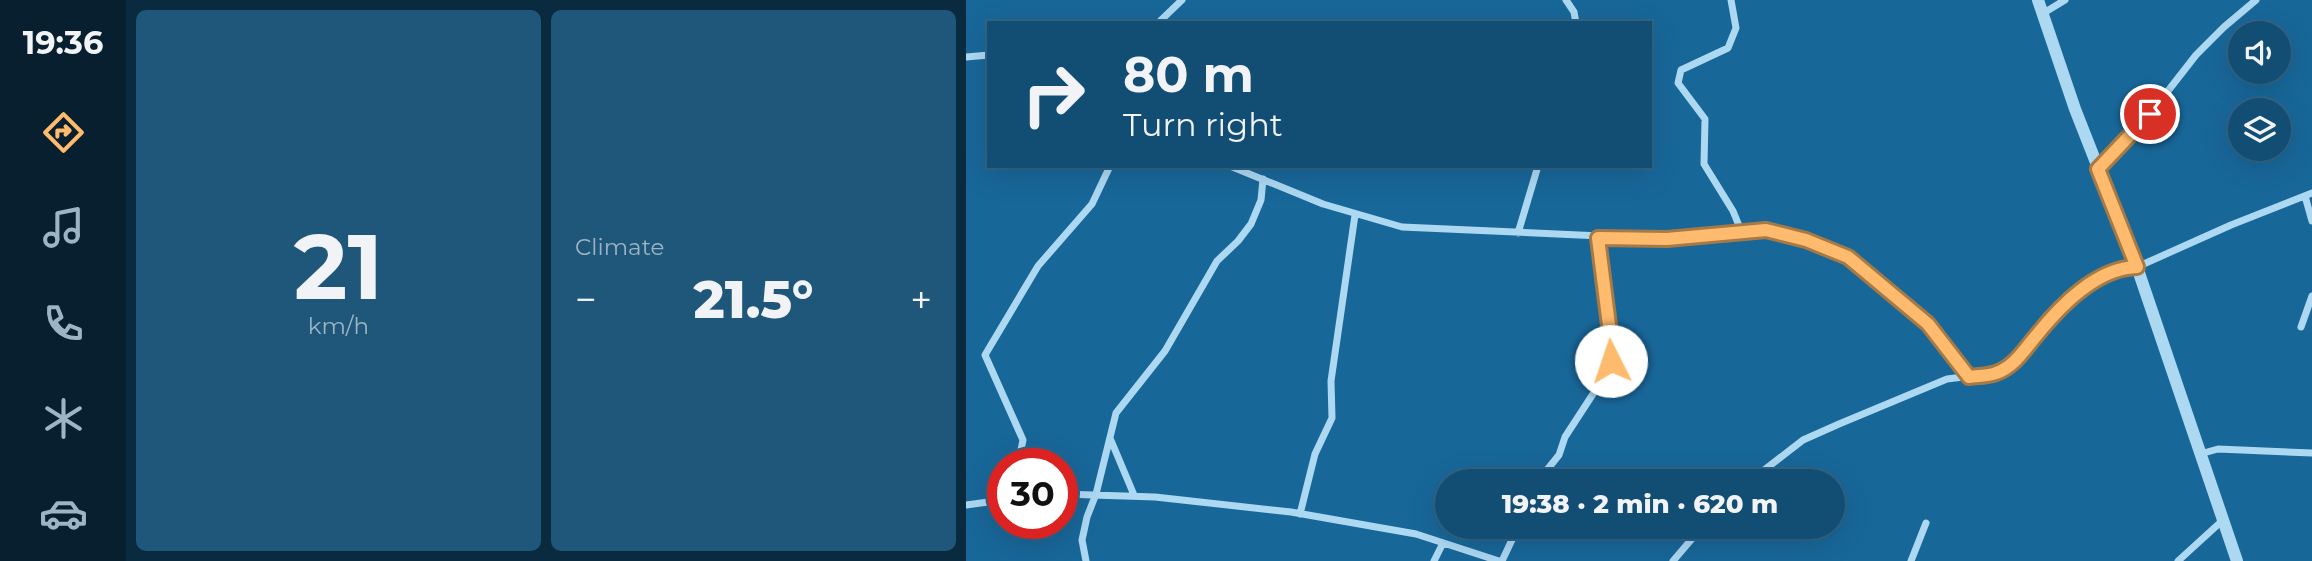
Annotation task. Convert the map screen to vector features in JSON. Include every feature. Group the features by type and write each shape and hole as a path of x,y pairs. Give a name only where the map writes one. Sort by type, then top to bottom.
{"street":[{"path":"1160,21 1182,0"},
{"path":"1566,0 1574,12 1576,21"},
{"path":"1731,0 1735,28 1728,48 1681,70 1678,83 1705,119 1704,164 1742,233"},
{"path":"2038,0 2075,109 2137,267 2237,561"},
{"path":"2042,14 2065,0"},
{"path":"2098,169 2150,114 2196,55 2256,0"},
{"path":"966,57 987,55"},
{"path":"1021,448 1023,440 985,355 1038,266 1092,204 1109,168"},
{"path":"1235,168 1355,215 1402,227 1598,238 1667,239 1766,230 1806,240 1848,257 1928,324 1969,377"},
{"path":"1518,233 1537,168"},
{"path":"1086,561 1082,540 1116,413 1165,351 1217,261 1238,241 1258,211 1263,179"},
{"path":"1766,469 1803,440 1947,379 1996,373 2013,363 2063,304 2085,287 2123,267 2137,267 2231,225 2309,195 2312,221"},
{"path":"1300,514 1315,454 1332,418 1331,381 1355,215"},
{"path":"1548,469 1559,455 1565,437 1611,361 1612,349 1598,238"},
{"path":"2301,327 2312,296"},
{"path":"1110,437 1134,495"},
{"path":"2200,454 2218,449 2312,453"},
{"path":"1078,494 1134,495 1300,514 1416,534 1500,561 1512,539"},
{"path":"966,505 987,502"},
{"path":"2178,561 2223,520"},
{"path":"1911,561 1926,523"},
{"path":"1673,561 1692,539"},
{"path":"1434,561 1443,543"}],"route":[{"path":"1611,361 1612,349 1598,238 1667,239 1766,230 1806,240 1848,257 1928,324 1969,377 1996,373 2013,363 2063,304 2085,287 2123,267 2137,267 2098,169 2150,114"}]}
